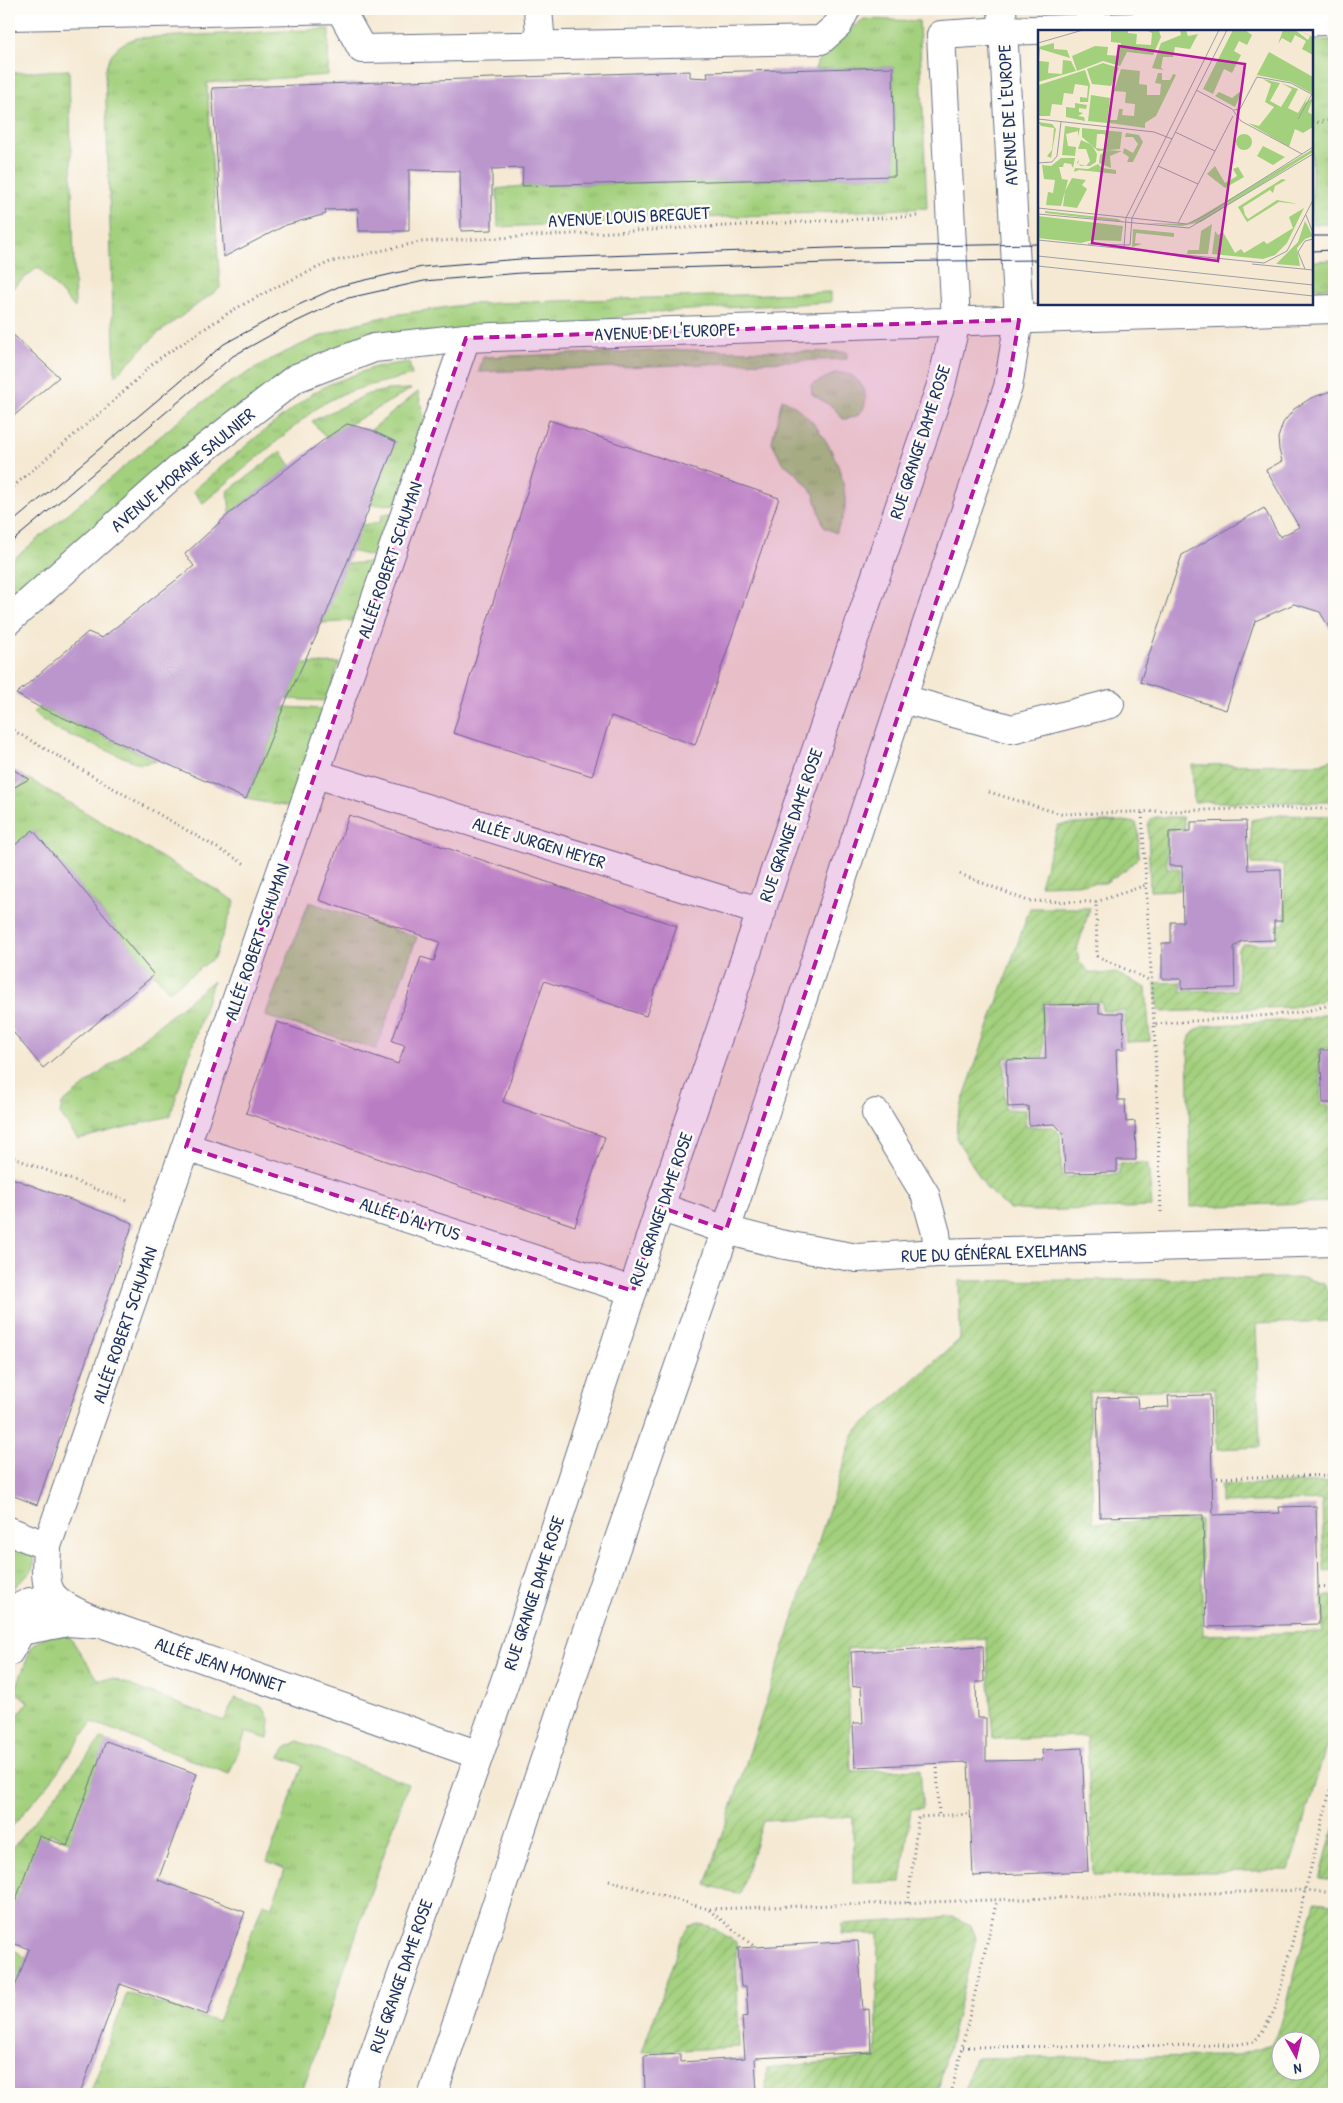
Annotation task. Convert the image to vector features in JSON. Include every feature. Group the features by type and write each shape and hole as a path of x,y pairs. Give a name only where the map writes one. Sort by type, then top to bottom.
{"street":[{"path":"340,9 362,49 821,40 838,25 846,9"},
{"path":"9,16 347,9"},
{"path":"538,9 541,45"},
{"name":"AVENUE DE L'EUROPE","path":"956,322 940,35 1003,20 1325,21 1334,16"},
{"name":"AVENUE DE L'EUROPE","path":"1003,20 1019,320"},
{"name":"AVENUE DE L'EUROPE","path":"374,348 466,338 1334,309"},
{"path":"433,2094 602,1588 726,1230 1008,387 1019,320"},
{"name":"RUE GRANGE DAME ROSE","path":"360,2094 479,1755 660,1207 941,385 956,322"},
{"name":"ALLÉE ROBERT SCHUMAN","path":"47,1546 466,338"},
{"name":"AVENUE MORANE SAULNIER","path":"9,620 188,461 296,378 374,348"},
{"path":"903,699 1012,729 1110,704"},
{"name":"ALLÉE JURGEN HEYER","path":"316,774 762,912"},
{"path":"876,1113 925,1194 936,1233 938,1254"},
{"name":"ALLÉE D'ALYTUS","path":"186,1147 633,1291"},
{"name":"RUE DU GÉNÉRAL EXELMANS","path":"660,1207 726,1230 780,1244 857,1258 1334,1242"},
{"path":"9,1531 47,1546 48,1589 56,1600"},
{"path":"9,1612 30,1602 56,1600"},
{"name":"ALLÉE JEAN MONNET","path":"56,1600 76,1612 107,1625 479,1755"},
{"path":"9,1652 21,1631 68,1622 107,1625"}],"path":[{"path":"1313,123 1334,120"},
{"name":"AVENUE LOUIS BREGUET","path":"9,490 106,408 157,360 233,310 278,286 330,262 420,242 921,216"},
{"path":"9,728 278,883"},
{"path":"989,792 1061,814 1334,809"},
{"path":"1142,812 1152,981 1163,1247"},
{"path":"960,874 1028,901 1096,902 1146,885"},
{"path":"1096,902 1097,956 1152,981"},
{"path":"1154,1024 1298,1013 1326,1006 1334,1000"},
{"path":"9,1156 163,1215"},
{"path":"1212,1478 1334,1475"},
{"path":"1319,1586 1334,1586"},
{"path":"937,1763 939,1815"},
{"path":"962,2047 1228,2045 1254,2042 1265,2028 1276,2007 1334,1775"},
{"path":"908,1904 918,1816 971,1814"},
{"path":"609,1880 708,1909 1305,1890 1334,1893"},
{"path":"951,2094 997,1900"},
{"path":"708,1909 755,1946"}],"highlighted area":[{"path":"1019,320 1008,387 726,1230 660,1207 633,1291 186,1147 466,338"}],"green space":[{"path":"864,19 919,21 927,208 498,227 497,189 522,186 895,176 893,67 815,69 822,50"},
{"path":"329,29 328,75 207,83 220,288 157,334 115,376 105,72 112,54 120,46 137,38"},
{"path":"1313,40 1334,40 1334,224 1313,224"},
{"path":"69,70 75,308 38,267 9,291 9,73"},
{"path":"1334,260 1334,288 1313,288 1313,261"},
{"path":"831,292 831,302 637,313 579,330 364,344 9,603 9,563 188,413 227,385 273,358 316,338 355,324 387,316 469,304"},
{"path":"681,350 847,352 847,359 479,372 483,357"},
{"path":"409,362 412,375 342,394 319,406 203,503 193,491 260,434 313,393 330,384 375,367"},
{"path":"836,373 851,375 863,387 865,402 863,409 852,418 843,419 834,408 812,394 811,385"},
{"path":"411,389 326,438 312,421 368,394 387,390"},
{"path":"418,392 427,429 396,504 370,505 371,430"},
{"path":"782,399 807,417 828,444 835,459 841,476 845,507 836,533 824,527 814,494 797,474 782,462 772,442"},
{"path":"281,451 291,466 230,513 228,491"},
{"path":"392,513 380,552 372,556 351,551 362,525 380,522 382,514"},
{"path":"374,562 356,621 322,623 346,564"},
{"path":"339,663 328,701 287,699 303,664"},
{"path":"39,707 157,761 140,764 55,729 33,713"},
{"path":"284,707 323,709 290,807 246,799"},
{"path":"1334,759 1334,802 1194,802 1192,765 1318,764"},
{"path":"29,779 235,901 214,958 169,991 33,831 9,850 9,795"},
{"path":"1277,815 1334,816 1334,993 1318,1002 1293,1007 1163,1012 1158,1008 1155,983 1181,982 1181,991 1237,990 1238,949 1243,944 1277,943 1277,924 1285,924 1284,865 1251,864 1251,820"},
{"path":"1156,817 1183,817 1185,829 1167,831 1167,868 1180,868 1180,890 1150,891 1148,825 1151,819"},
{"path":"1124,821 1136,823 1139,833 1138,858 1126,869 1105,883 1040,885 1058,825"},
{"path":"309,902 417,937 376,1049 265,1016"},
{"path":"1030,908 1090,908 1077,949 1079,961 1089,972 1103,974 1114,972 1146,988 1150,1041 1126,1042 1125,1011 1102,1011 1102,1002 1043,1003 1043,1057 1004,1058 1005,1109 1025,1110 1026,1127 1054,1127 1060,1134 1062,1177 1119,1174 1119,1163 1148,1163 1152,1207 1033,1211 1010,1209 987,1189 956,1138 957,1120 965,1094"},
{"path":"213,981 170,1116 78,1139 60,1114 62,1104"},
{"path":"1334,1011 1334,1048 1319,1049 1321,1105 1329,1105 1330,1122 1334,1122 1334,1202 1191,1207 1188,1044 1191,1034 1203,1026 1308,1019"},
{"path":"1304,1278 1324,1284 1332,1299 1332,1321 1256,1324 1260,1447 1217,1449 1215,1388 1089,1392 1093,1523 1200,1520 1203,1635 1323,1632 1322,1596 1334,1596 1334,1721 1289,1870 1093,1875 1087,1736 993,1739 986,1638 847,1649 851,1771 920,1769 923,1808 911,1809 901,1882 853,1883 853,1817 763,1821 740,1894 706,1885 854,1433 960,1339 959,1281"},
{"path":"1334,1482 1334,1570 1324,1571 1322,1500 1221,1503 1221,1485"},
{"path":"16,1548 28,1550 35,1561 31,1572 9,1592 9,1555"},
{"path":"48,1635 69,1636 98,1679 114,1679 224,1721 235,1698 263,1707 270,1721 268,1739 246,1732 229,1774 92,1722 48,1785 9,1830 9,1748 14,1742 9,1737 9,1727 28,1702 15,1691 32,1646"},
{"path":"101,1739 111,1743 74,1843 49,1833 9,1942 9,1852"},
{"path":"298,1741 408,1784 301,2094 90,2094 127,1993 218,2022 263,1903 272,1906 285,1869 267,1861 303,1765 280,1757 286,1748"},
{"path":"1334,1826 1334,1880 1320,1878"},
{"path":"1314,1902 1334,1904 1334,1996 1329,2094 964,2094 974,2058 1236,2056 1270,2045 1270,2080 1320,2080 1320,2030 1278,2030"},
{"path":"953,1917 971,1925 976,1938 937,2094 766,2094 767,2068 876,2057 878,1934 841,1934 842,1924"},
{"path":"699,1924 710,1926 736,1942 739,2047 642,2052 682,1937 689,1926"},
{"path":"9,1947 30,1960 23,1978 9,1995"}],"building":[{"path":"893,67 895,176 522,186 523,168 492,169 492,230 461,231 460,171 409,170 409,231 359,231 358,209 325,210 326,214 286,225 224,257 212,88 690,71 690,77 708,78 707,72"},
{"path":"9,331 59,377 9,420"},
{"path":"1334,390 1334,636 1320,612 1294,604 1255,621 1226,710 1140,682 1182,555 1264,508 1280,537 1299,527 1266,470 1282,461 1278,438 1283,423 1294,409 1311,398"},
{"path":"549,420 779,498 695,745 611,716 592,776 453,733"},
{"path":"347,424 371,430 396,442 325,617 287,699 246,799 39,707 16,694 88,632 102,638 194,566 185,554 230,513 326,438"},
{"path":"9,767 29,779 9,790"},
{"path":"349,815 677,926 646,1016 544,981 503,1102 605,1137 575,1226 246,1113 277,1022 398,1064 405,1045 392,1041 421,957 434,961 440,942 319,900"},
{"path":"1246,821 1248,870 1281,869 1282,921 1274,921 1274,940 1242,941 1234,947 1235,988 1182,989 1182,979 1162,979 1162,943 1171,943 1171,922 1183,922 1182,866 1169,866 1169,832 1191,831 1191,822"},
{"path":"33,830 154,975 43,1068 9,1027 9,850"},
{"path":"1099,1004 1099,1013 1123,1013 1124,1049 1116,1049 1118,1100 1125,1100 1126,1122 1135,1121 1136,1160 1117,1160 1117,1172 1065,1173 1063,1133 1055,1124 1029,1125 1028,1106 1008,1107 1006,1060 1046,1059 1044,1005"},
{"path":"1320,1050 1334,1050 1334,1120 1332,1120 1331,1103 1323,1103"},
{"path":"9,1177 133,1223 37,1505 9,1494"},
{"path":"1210,1395 1213,1515 1280,1513 1279,1507 1316,1506 1319,1624 1206,1627 1203,1515 1100,1517 1097,1398 1137,1397 1138,1408 1169,1407 1168,1396"},
{"path":"983,1646 984,1682 976,1682 977,1718 986,1718 986,1761 1043,1760 1042,1750 1082,1748 1088,1871 973,1876 968,1762 855,1767 853,1723 863,1723 861,1686 853,1687 851,1652"},
{"path":"106,1741 197,1774 158,1880 245,1912 207,2015 120,1984 80,2094 9,2094 9,2003 29,1949 9,1942 9,1919 39,1836 67,1846"},
{"path":"858,1941 863,2010 869,2009 871,2052 755,2058 757,2094 645,2094 644,2056 680,2054 680,2062 745,2058 742,2017 748,2016 746,1987 741,1987 738,1948"}],"tram line":[{"path":"1313,236 1334,236"},
{"path":"9,525 224,344 281,313 340,286 422,267 520,259 858,247 1038,244"},
{"path":"1313,251 1334,250"},
{"path":"9,544 233,356 287,326 344,299 424,281 521,273 859,262 1038,260"}]}
